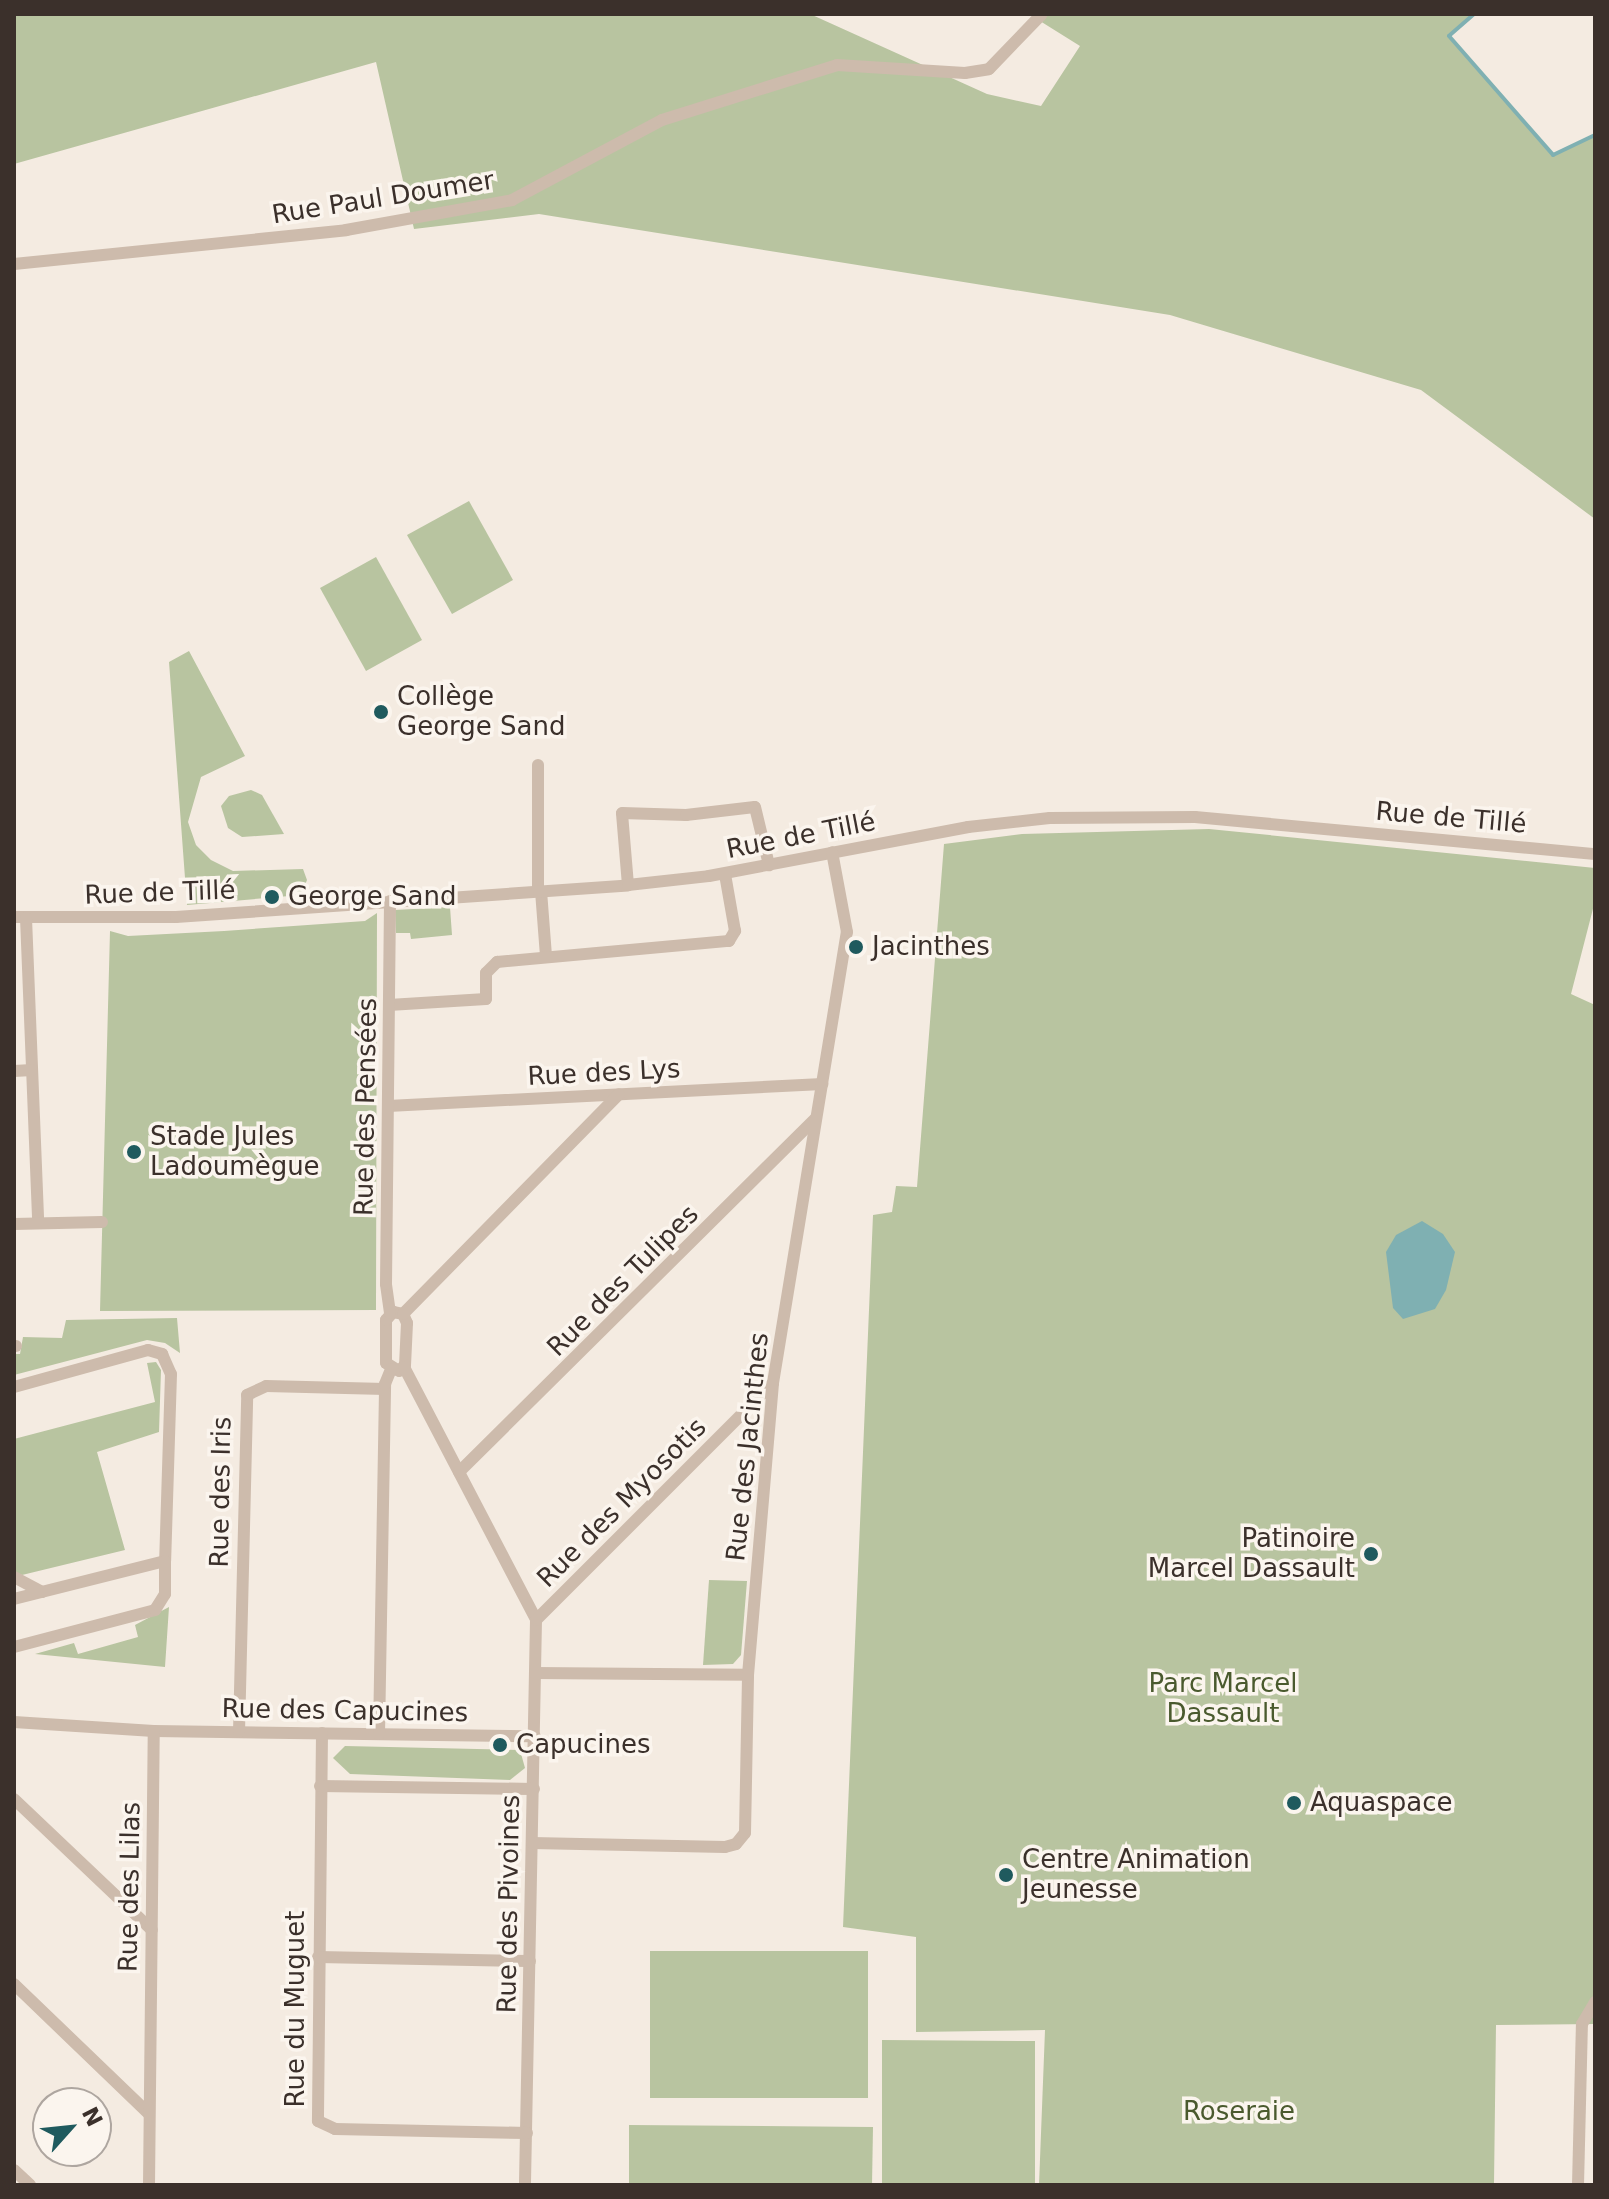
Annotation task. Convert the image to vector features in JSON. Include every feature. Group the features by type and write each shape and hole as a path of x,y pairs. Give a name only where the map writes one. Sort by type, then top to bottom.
{"street":[{"name":"Rue Paul Doumer","path":"14,264 346,230 512,200 662,120 822,69 848,63 965,73 989,69 1042,14"},
{"path":"538,765 539,891 546,956"},
{"path":"628,885 622,813 686,815 755,807 769,865"},
{"name":"Rue de Tillé","path":"18,917 176,917 628,885 725,874 999,822 1164,816 1595,854"},
{"name":"Rue des Jacinthes","path":"532,1843 736,1844 746,1826 748,1675 773,1383 847,932 832,852"},
{"path":"389,1005 486,999 486,973 493,963 729,941 735,931 725,874"},
{"name":"Rue des Pensées","path":"379,1734 385,1389 397,1368 396,1313 386,1284 390,901"},
{"path":"14,902 32,1070 38,1223"},
{"path":"14,1071 32,1070"},
{"name":"Rue des Lys","path":"388,1106 822,1084"},
{"path":"396,1313 619,1094"},
{"name":"Rue des Tulipes","path":"459,1472 815,1119"},
{"path":"14,1224 102,1222"},
{"name":"Rue des Pensées","path":"396,1313 386,1346 397,1368"},
{"path":"14,1387 148,1350 162,1354 171,1374 165,1594 155,1610 14,1647"},
{"name":"Rue des Pivoines","path":"397,1368 459,1472 536,1620 525,2185"},
{"name":"Rue des Myosotis","path":"536,1620 773,1383"},
{"name":"Rue des Iris","path":"239,1732 247,1395 266,1386 385,1389"},
{"path":"14,1599 165,1561"},
{"path":"14,1577 42,1592"},
{"path":"535,1673 748,1675"},
{"path":"14,1722 154,1731"},
{"name":"Rue des Capucines","path":"154,1731 535,1736"},
{"name":"Rue des Lilas","path":"149,2185 154,1731"},
{"name":"Rue du Muguet","path":"322,1733 314,2107 321,2125 335,2129 527,2133"},
{"path":"320,1786 534,1789"},
{"path":"14,1799 152,1930"},
{"path":"318,1957 530,1961"},
{"path":"14,1984 149,2114"},
{"path":"1578,2185 1582,2024 1595,2002"},
{"path":"14,2170 30,2185"}],"green space":[{"path":"14,14 810,14 987,94 1041,106 1080,46 1040,21 1047,14 1474,14 1449,36 1553,155 1595,135 1595,519 1421,390 1170,315 539,214 414,229 376,62 14,164"},
{"path":"469,501 513,580 452,614 407,535"},
{"path":"376,557 422,640 366,671 320,588"},
{"path":"189,651 245,756 201,777 188,822 196,845 211,860 233,871 303,869 307,880 301,895 187,905 169,662"},
{"path":"251,790 262,795 284,834 242,837 228,828 221,806 229,796"},
{"name":"Parc Marcel Dassault","path":"1209,829 1595,868 1595,901 1571,994 1595,1005 1595,2024 1496,2025 1494,2185 1039,2185 1045,2030 916,2032 916,1937 843,1927 873,1215 892,1212 896,1186 917,1187 944,844 1022,834"},
{"path":"450,907 452,935 411,939 410,933 396,933 395,910"},
{"path":"377,913 376,1310 100,1311 110,931 128,936 224,931 365,921"},
{"path":"177,1318 180,1353 165,1343 147,1340 14,1375 14,1354 20,1354 23,1337 62,1338 66,1320"},
{"path":"156,1362 161,1370 159,1432 97,1452 125,1550 22,1575 14,1572 14,1439 155,1402 147,1363"},
{"path":"709,1580 747,1581 741,1655 733,1664 703,1665"},
{"path":"169,1607 165,1667 35,1654 74,1643 78,1654 138,1637 135,1625"},
{"path":"345,1746 520,1750 525,1768 510,1780 350,1774 333,1758"},
{"path":"650,1951 868,1951 868,2098 650,2098"},
{"path":"882,2040 1035,2041 1035,2185 882,2185"},
{"path":"629,2125 873,2127 872,2185 629,2185"}],"water":[{"path":"1422,1221 1443,1234 1455,1252 1446,1290 1435,1309 1403,1319 1393,1308 1386,1252 1396,1235"}],"waterway":[{"path":"1474,14 1449,36 1553,155 1595,135"}],"place":[{"name":"Collège George Sand","path":"381,712"},
{"name":"George Sand","path":"272,897"},
{"name":"Jacinthes","path":"856,947"},
{"name":"Stade Jules Ladoumègue","path":"134,1152"},
{"name":"Patinoire Marcel Dassault","path":"1371,1554"},
{"name":"Capucines","path":"500,1745"},
{"name":"Aquaspace","path":"1294,1803"},
{"name":"Centre Animation Jeunesse","path":"1006,1875"}],"park label":[{"name":"Roseraie","path":"1239,2112"}]}
